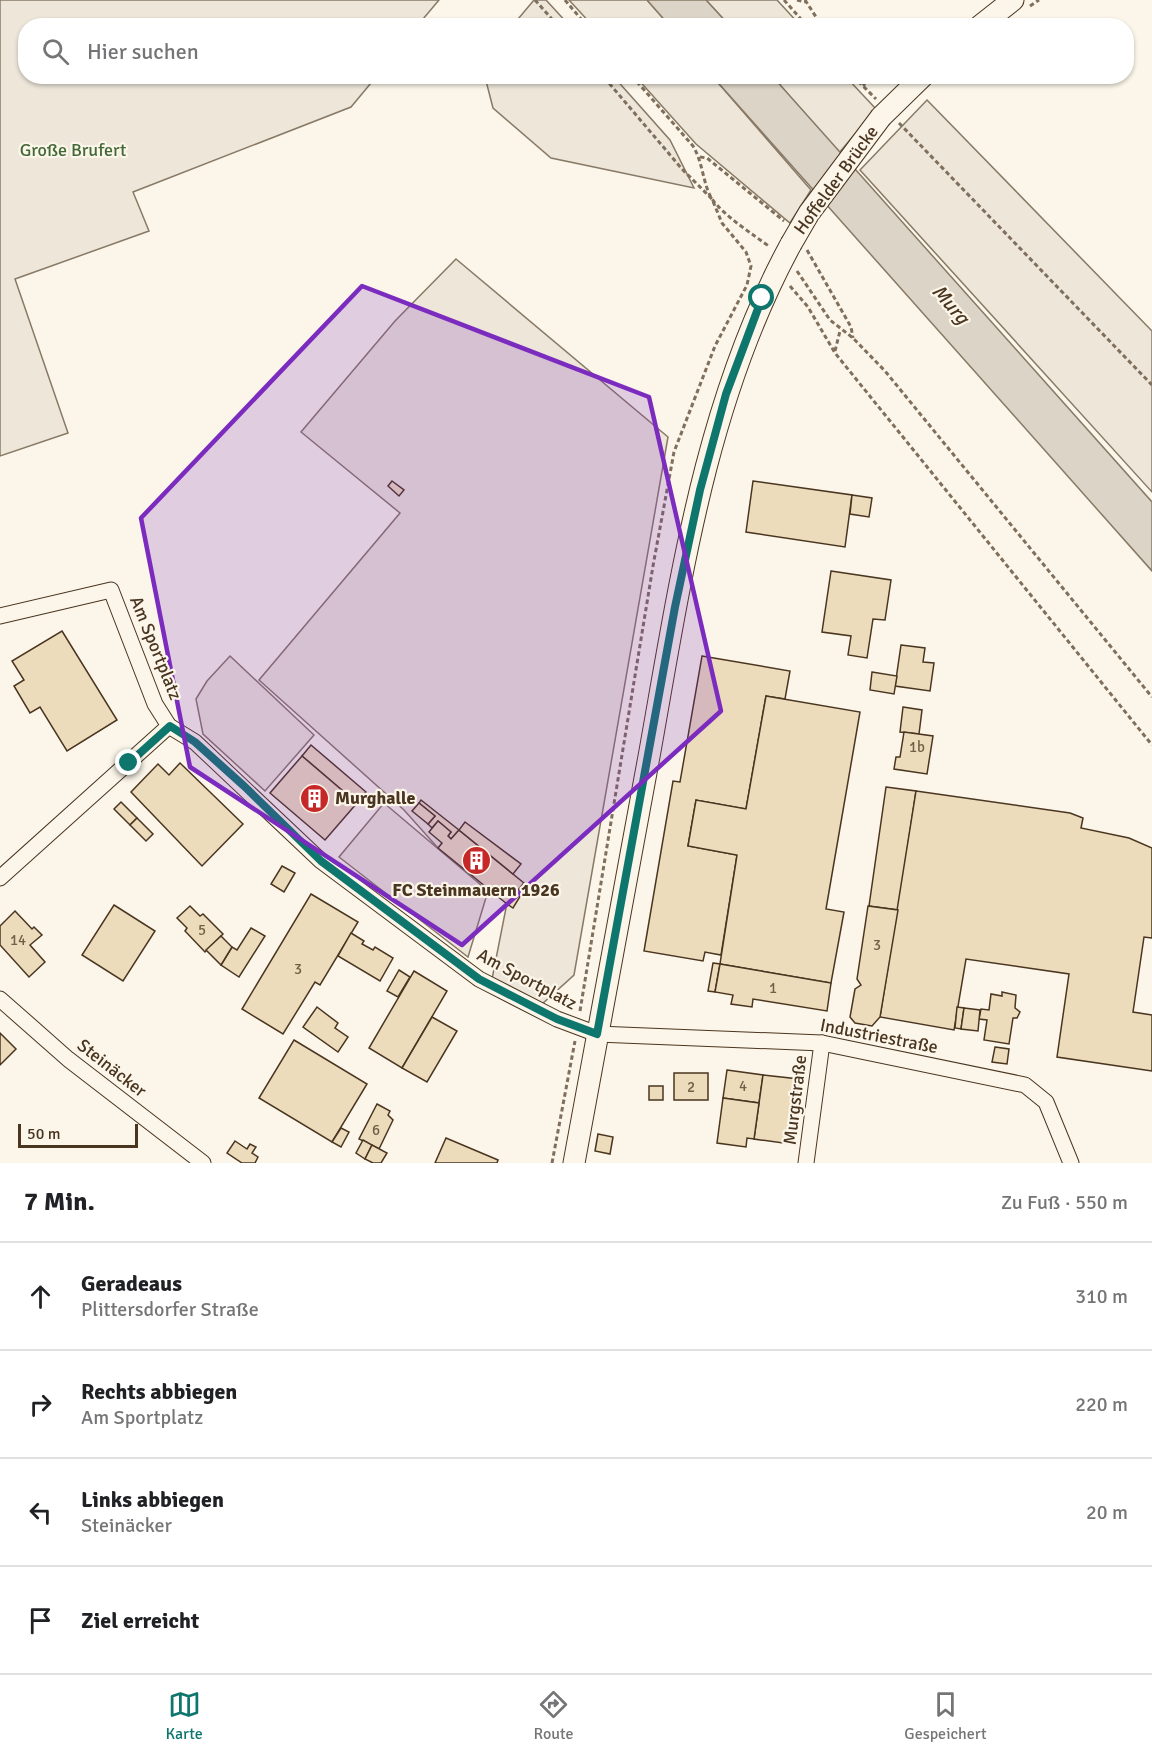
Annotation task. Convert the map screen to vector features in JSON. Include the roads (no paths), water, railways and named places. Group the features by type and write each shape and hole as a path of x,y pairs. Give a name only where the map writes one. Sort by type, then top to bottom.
{"main road":[{"path":"990,18 1013,0"},
{"name":"Hoffelder Brücke","path":"574,1163 675,607 700,490 726,394 762,298 809,213 917,84"}],"street":[{"name":"Am Sportplatz","path":"0,616 111,590 155,704 170,726 195,742 321,861 479,979 577,1028 597,1034"},
{"path":"0,878 170,726"},
{"name":"Steinäcker","path":"0,999 68,1059 203,1163"},
{"name":"Industriestraße","path":"597,1034 822,1043 1025,1085 1046,1102 1071,1163"},
{"name":"Murgstraße","path":"806,1163 822,1043"}],"water":[{"path":"647,0 706,0 723,18 663,18"},
{"name":"Murg","path":"719,84 779,84 1152,502 1152,571"}],"place":[{"name":"Murghalle","path":"314,798"},
{"name":"FC Steinmauern 1926","path":"476,861"}],"park label":[{"name":"Große Brufert","path":"73,150"}]}
